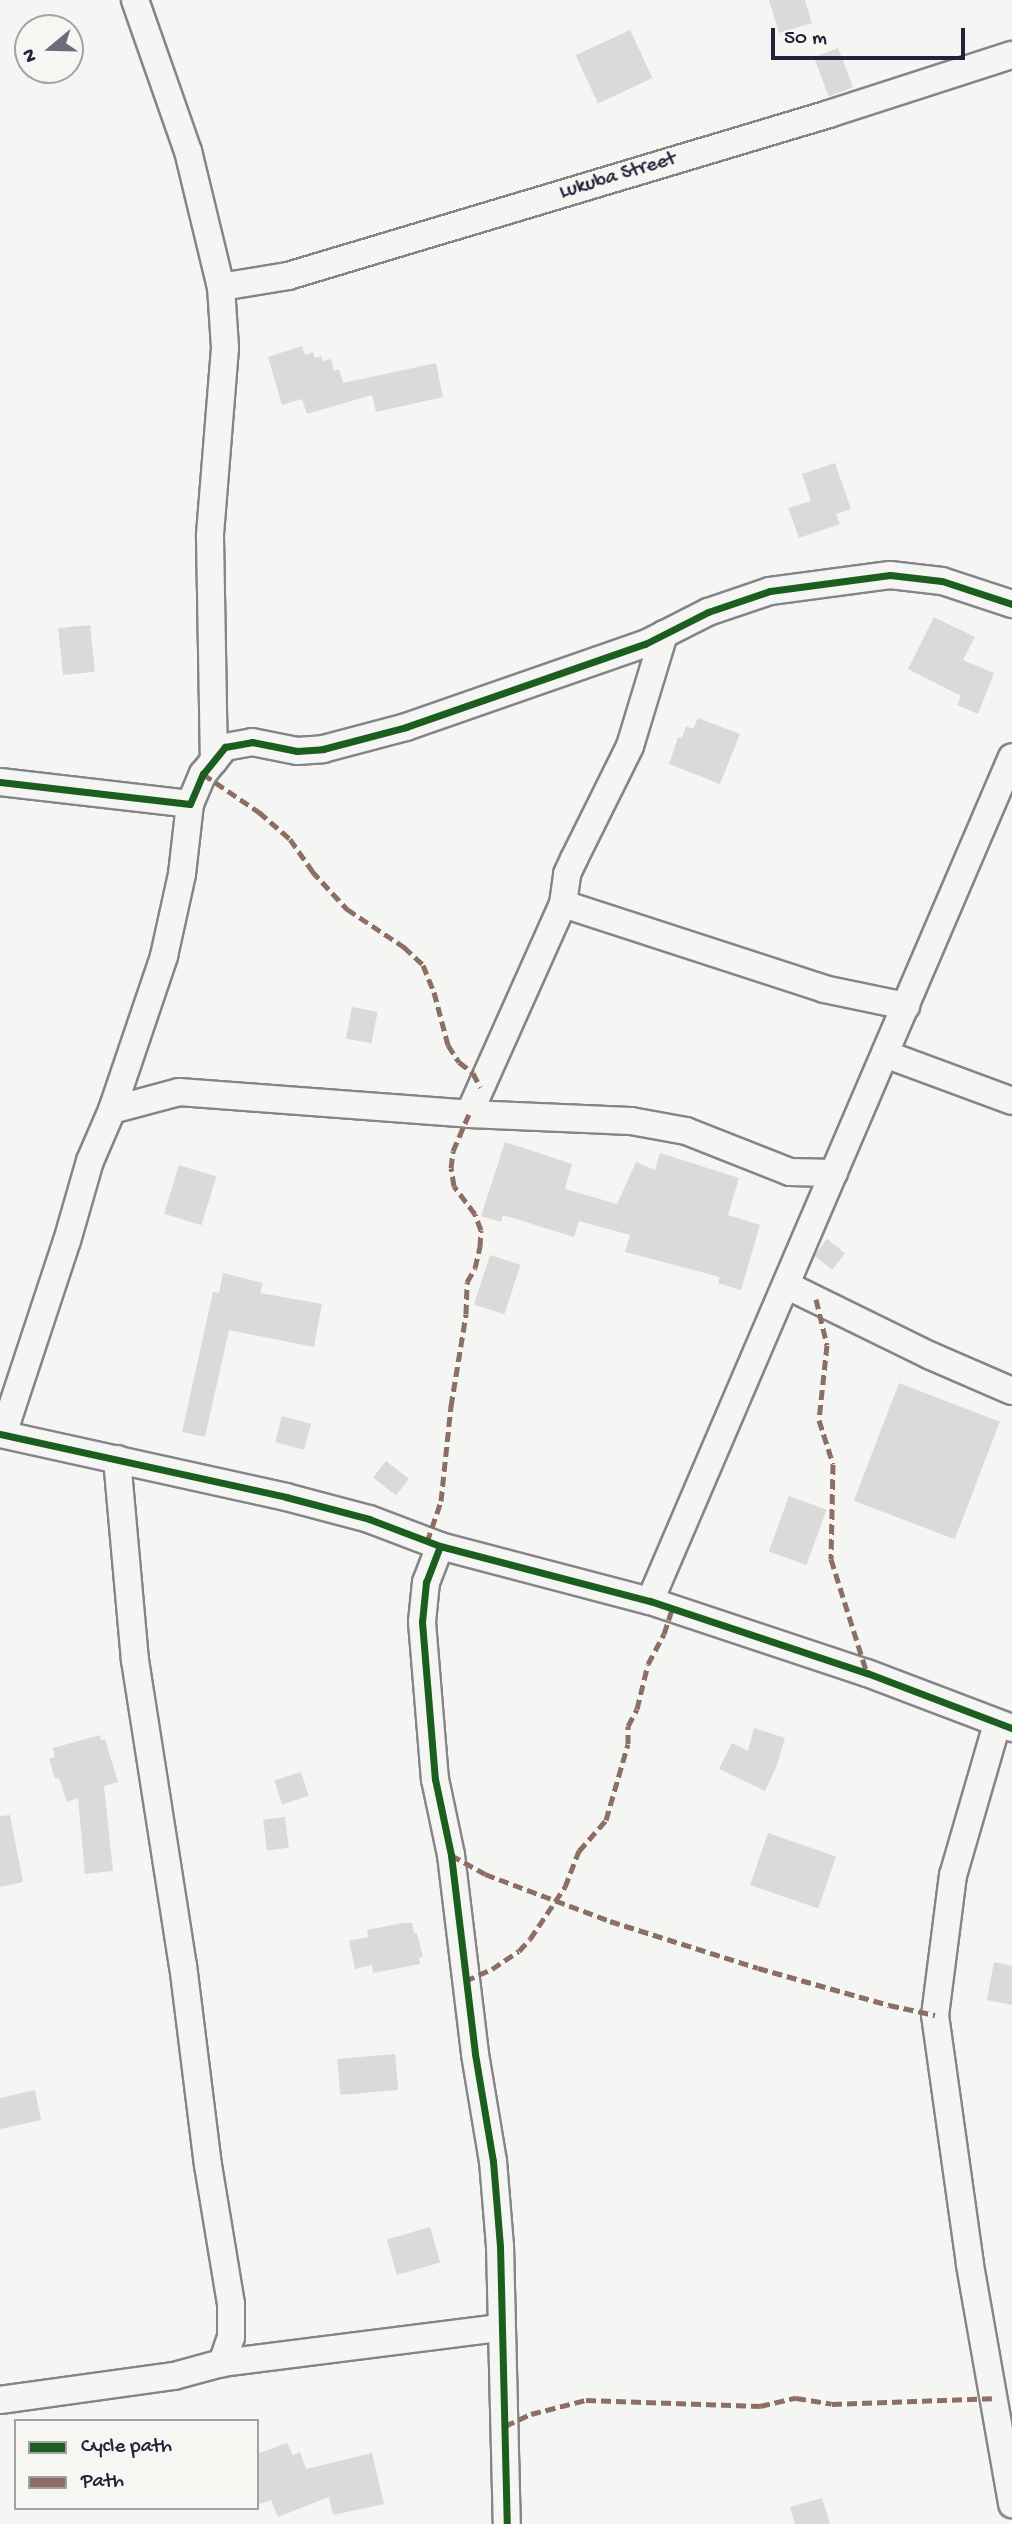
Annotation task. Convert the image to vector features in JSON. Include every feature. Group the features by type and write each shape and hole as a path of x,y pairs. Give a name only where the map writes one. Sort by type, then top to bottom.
{"street":[{"path":"135,0 188,151 221,287 225,348 210,536 214,761"},
{"name":"Lukuba Street","path":"221,287 288,276 829,114 1012,55"},
{"path":"1012,604 942,581 890,575 770,591 708,612 645,644 406,727 323,749 297,751 252,742 225,747 204,774 190,804 182,874 164,956 113,1110 90,1161 67,1241 2,1434 369,1518 440,1546 650,1601 867,1673 1005,1726 953,1875 935,2014 970,2265 1012,2504"},
{"path":"469,1114 563,904 573,859 630,746 664,634"},
{"path":"650,1601 906,1006 1006,788 1012,757"},
{"path":"0,782 190,804"},
{"path":"563,904 824,989 906,1006"},
{"path":"886,1054 1012,1101"},
{"path":"113,1110 178,1092 469,1114 631,1121 686,1131 790,1172 834,1173"},
{"path":"786,1285 931,1356 1012,1391"},
{"path":"117,1459 135,1660 183,1965 208,2165 231,2304 232,2337 222,2363"},
{"path":"408,1534 426,1582"},
{"path":"440,1546 426,1582 422,1622 435,1779 451,1855 475,2054 493,2161 507,2524"},
{"path":"0,2400 174,2376 222,2363 501,2328"}],"building":[{"path":"769,0 805,0 812,23 779,33"},
{"path":"630,30 652,78 598,103 576,55"},
{"path":"838,48 853,87 829,97 814,57"},
{"path":"302,346 305,355 313,352 315,358 321,356 323,361 331,359 334,371 339,369 343,383 436,363 443,397 376,412 372,395 307,414 302,399 282,405 268,357"},
{"path":"835,463 851,509 836,514 840,524 799,538 788,508 811,501 802,474"},
{"path":"934,617 975,637 963,660 994,673 978,714 957,705 961,696 908,669"},
{"path":"90,625 95,672 63,675 58,628"},
{"path":"698,718 740,734 720,784 669,764 678,737 682,738 686,726 693,729"},
{"path":"352,1007 378,1012 371,1043 346,1038"},
{"path":"505,1142 572,1164 565,1189 617,1204 636,1162 655,1170 660,1153 739,1178 728,1215 760,1225 741,1290 718,1283 720,1277 625,1252 630,1235 579,1221 574,1237 503,1215 501,1222 481,1216"},
{"path":"179,1165 216,1176 201,1225 164,1214"},
{"path":"827,1239 845,1253 832,1270 814,1256"},
{"path":"490,1255 520,1265 504,1314 474,1304"},
{"path":"223,1273 263,1283 260,1293 322,1304 314,1347 229,1330 205,1437 182,1432 213,1292 219,1293"},
{"path":"899,1383 1000,1422 955,1539 854,1501"},
{"path":"282,1416 311,1424 304,1450 275,1442"},
{"path":"386,1461 409,1479 396,1495 373,1478"},
{"path":"789,1496 827,1510 806,1565 769,1551"},
{"path":"754,1728 785,1738 765,1791 719,1769 732,1743 748,1751"},
{"path":"100,1735 101,1740 105,1739 118,1782 104,1786 113,1871 85,1874 78,1798 67,1802 59,1778 55,1779 49,1759 55,1757 53,1748"},
{"path":"301,1772 309,1796 282,1804 274,1781"},
{"path":"10,1815 23,1882 0,1887 0,1816"},
{"path":"285,1817 289,1848 267,1850 263,1820"},
{"path":"768,1833 836,1856 818,1908 750,1885"},
{"path":"412,1923 414,1933 417,1933 423,1957 419,1958 420,1964 373,1973 372,1965 355,1969 349,1941 368,1937 367,1930"},
{"path":"994,1962 1012,1966 1012,2005 987,2000"},
{"path":"395,2054 398,2090 340,2095 337,2059"},
{"path":"35,2090 41,2120 0,2129 0,2098"},
{"path":"430,2227 440,2263 397,2275 387,2239"},
{"path":"287,2443 293,2455 300,2452 306,2469 372,2453 384,2504 333,2515 329,2497 278,2517 271,2500 259,2504 259,2453"},
{"path":"822,2498 830,2524 795,2524 790,2507"}],"marked path":[{"path":"203,774 259,812 290,839 312,871 347,909 404,947 423,965 434,992 448,1045 459,1062 473,1073 480,1087"},
{"path":"427,1542 441,1501 451,1406 466,1314 467,1282 475,1268 480,1247 481,1230 475,1214 454,1186 451,1168 453,1151 469,1114"},
{"path":"816,1299 827,1345 819,1420 833,1464 831,1559 867,1673"},
{"path":"465,1981 492,1969 519,1951 530,1939 565,1887 579,1851 606,1820 628,1744 628,1726 637,1709 648,1664 664,1634 672,1609"},
{"path":"451,1855 485,1874 610,1921 758,1968 889,2005 935,2015"},
{"path":"505,2426 531,2414 586,2400 760,2406 796,2398 832,2404 992,2398"}],"cycle path":[{"path":"0,782 190,804 203,774 225,747 252,742 297,751 323,749 406,727 645,644 708,612 770,591 890,575 942,581 1012,604"},
{"path":"0,1434 286,1497 369,1519 440,1546 650,1601 867,1673 1012,1728"},
{"path":"440,1546 426,1582 422,1622 435,1779 451,1855 475,2054 493,2161 500,2246 507,2524"}]}
